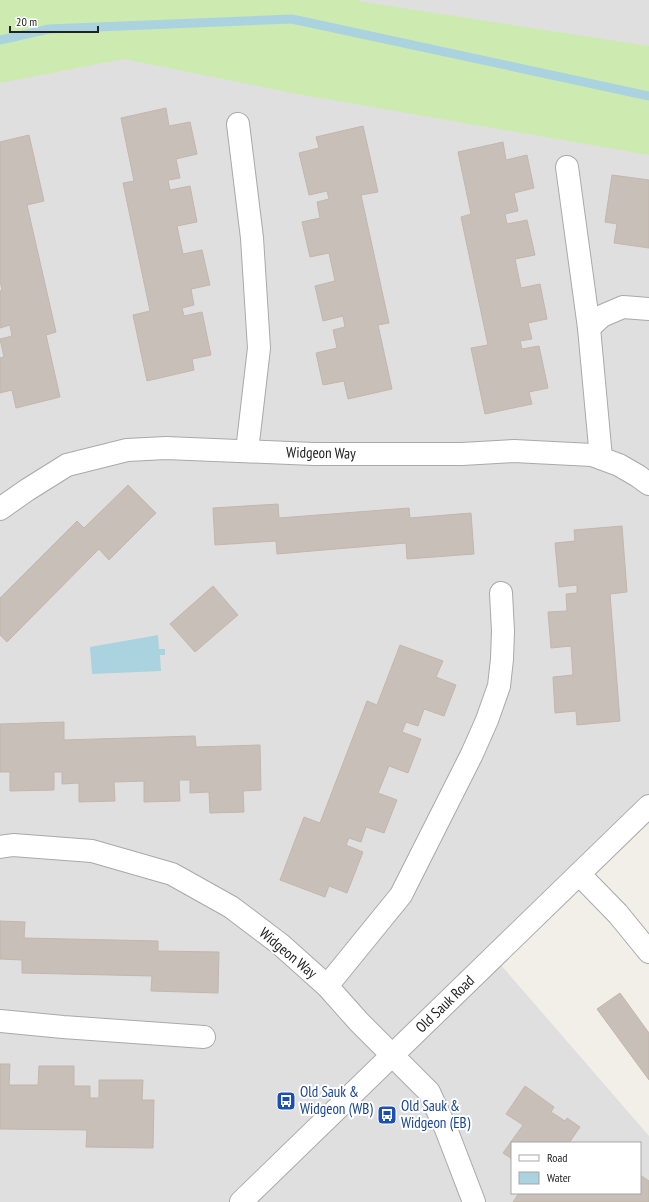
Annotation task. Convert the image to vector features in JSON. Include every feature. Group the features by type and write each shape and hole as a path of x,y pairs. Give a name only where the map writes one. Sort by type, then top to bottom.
{"street":[{"path":"238,124 252,238 259,348 247,451"},
{"path":"567,167 589,328 600,458"},
{"path":"589,328 602,316 623,307 649,309"},
{"name":"Widgeon Way","path":"0,509 67,465 127,450 166,448 330,454 462,454 514,451 592,456 619,465 649,484"},
{"path":"327,986 401,895 472,754 487,720 499,686 503,645 501,593"},
{"name":"Old Sauk Road","path":"241,1202 649,806"},
{"name":"Widgeon Way","path":"0,847 13,845 92,851 172,874 231,907 280,944 327,986 359,1022 429,1092 446,1129 474,1202"},
{"path":"579,874 618,914 649,952"},
{"path":"0,1021 71,1028 204,1036"}],"shaded area":[{"path":"0,0 649,0 649,806 494,957 649,1136 649,1202 0,1202"}],"green space":[{"path":"0,0 359,0 358,1 649,46 649,155 297,94 124,59 0,83"}],"water":[{"path":"158,635 159,649 165,649 165,655 160,655 161,671 92,674 90,647"}],"building":[{"path":"166,108 169,126 190,122 197,154 176,159 180,178 168,180 170,190 190,186 197,222 177,226 183,254 202,250 210,285 191,289 194,305 182,308 184,316 202,312 211,355 192,359 194,370 147,381 133,315 150,311 123,183 134,181 121,118"},
{"path":"363,126 378,192 361,195 389,323 378,325 392,389 348,399 344,381 323,385 316,353 337,348 333,330 345,327 343,316 323,321 315,286 335,281 329,253 310,257 302,222 320,218 317,202 329,199 327,191 309,195 299,153 319,148 316,137"},
{"path":"29,135 44,201 27,205 56,332 46,335 60,397 16,408 12,390 0,393 0,358 4,357 0,339 12,336 10,325 0,328 0,291 2,290 0,281 0,142"},
{"path":"503,142 506,160 527,155 534,188 514,193 518,211 505,214 507,224 527,220 535,255 515,259 521,288 540,284 547,319 528,323 532,339 520,341 522,349 539,346 548,388 529,392 532,404 485,414 471,348 488,345 461,217 471,214 458,152"},
{"path":"612,175 649,180 649,248 614,243 617,224 605,222"},
{"path":"128,485 156,513 109,560 99,549 7,642 0,635 0,598 77,521 84,528"},
{"path":"278,504 279,518 409,508 410,518 471,513 474,554 407,559 406,543 277,554 276,541 215,545 213,508"},
{"path":"622,526 627,592 610,594 620,721 577,725 576,711 555,713 553,677 573,675 571,646 551,648 548,612 567,611 566,594 577,593 577,585 559,587 555,543 575,541 574,530"},
{"path":"213,586 238,615 195,652 170,624"},
{"path":"400,645 443,661 436,677 456,685 444,716 424,709 418,726 406,722 402,732 421,739 408,773 389,766 378,793 397,800 384,833 366,827 361,842 349,838 346,845 363,852 347,893 329,886 325,897 280,880 304,817 320,823 367,701 377,705"},
{"path":"64,722 64,740 195,736 196,747 260,745 261,790 243,791 244,812 210,813 209,792 190,793 190,780 179,780 180,801 144,802 144,781 114,782 115,801 79,802 79,783 62,784 62,772 54,772 54,790 10,791 10,772 0,772 0,724"},
{"path":"0,921 25,922 24,938 158,941 158,951 219,952 218,993 151,991 152,976 22,973 22,960 0,959"},
{"path":"620,993 649,1033 649,1080 597,1009"},
{"path":"0,1064 10,1064 9,1085 38,1085 39,1066 74,1066 74,1086 90,1086 90,1098 99,1098 99,1080 143,1080 142,1100 154,1100 153,1148 86,1147 87,1130 0,1129"},
{"path":"525,1086 554,1107 551,1112 565,1121 567,1118 580,1127 570,1142 511,1142 511,1158 503,1153 523,1125 506,1114"},
{"path":"641,1176 649,1181 649,1202 513,1202 518,1194 641,1194"}],"waterway":[{"path":"0,40 49,29 292,19 649,96"}],"place":[{"name":"Old Sauk & Widgeon (WB)","path":"286,1101"},
{"name":"Old Sauk & Widgeon (EB)","path":"387,1115"}]}
